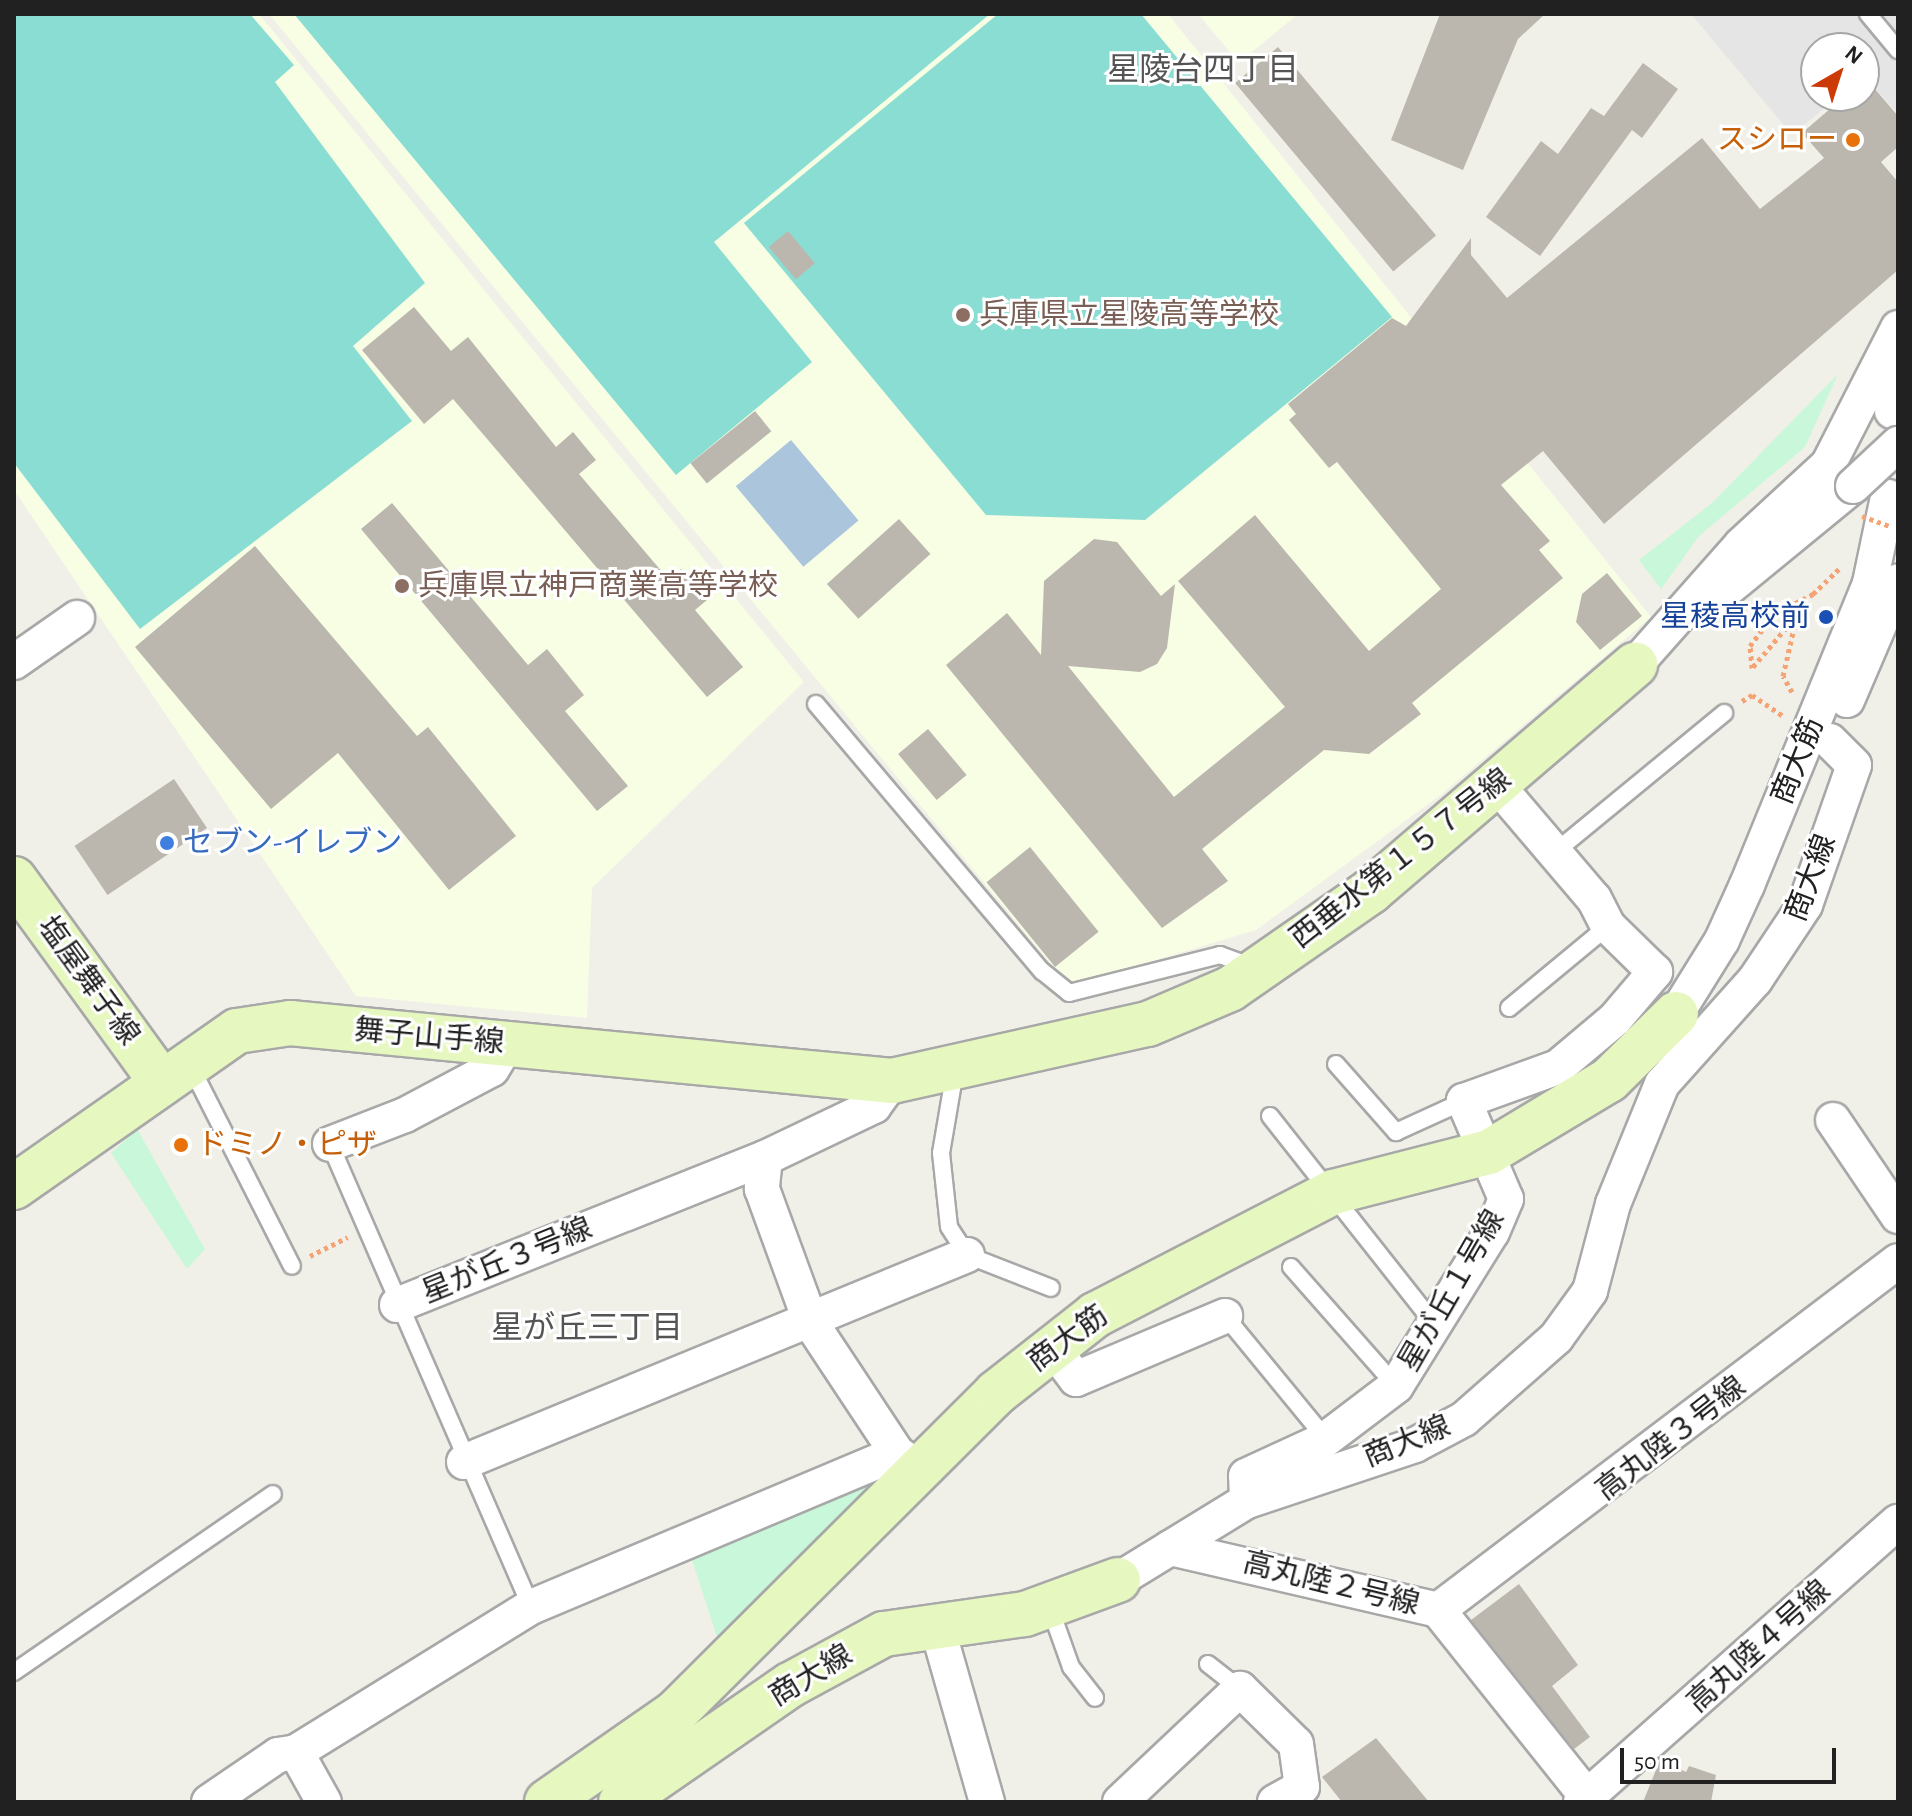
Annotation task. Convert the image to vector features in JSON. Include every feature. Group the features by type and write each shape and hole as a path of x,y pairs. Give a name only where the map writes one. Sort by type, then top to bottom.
{"street":[{"name":"西垂水第１５７号線","path":"892,1081 1148,1024 1230,989 1371,891 1635,665 1733,554 1828,465 1898,328"},
{"path":"1635,665 1870,509 1896,413"},
{"name":"商大筋","path":"1676,1014 1722,940 1747,885 1870,583 1870,509"},
{"name":"商大筋","path":"547,1802 675,1713 908,1460 1095,1315 1232,1239 1333,1192 1489,1152 1609,1080 1676,1014 1751,921 1898,581"},
{"path":"14,662 77,618"},
{"name":"商大線","path":"621,1802 790,1685 884,1634 936,1623 1025,1614 1049,1606 1118,1580 1247,1501 1415,1445 1464,1419 1556,1338 1590,1291 1613,1204 1662,1084 1765,968 1805,905 1854,765 1830,741"},
{"path":"1464,1101 1558,1067 1615,1019 1655,972 1608,926 1555,852 1497,785"},
{"name":"塩屋舞子線","path":"14,879 176,1073"},
{"name":"舞子山手線","path":"14,1187 237,1031 290,1023 892,1081"},
{"path":"330,1144 405,1115 492,1069 507,1044"},
{"path":"209,1802 278,1755 296,1752 531,1607 908,1460 811,1323 762,1189 765,1158 874,1106 892,1081"},
{"name":"星が丘１号線","path":"1247,1501 1246,1476 1326,1439 1396,1386 1437,1327 1506,1199 1489,1152 1464,1101"},
{"path":"1833,1120 1898,1216"},
{"name":"星が丘３号線","path":"397,1305 765,1158"},
{"path":"464,1462 811,1323 967,1255"},
{"name":"高丸陸３号線","path":"1438,1610 1898,1261"},
{"path":"1052,1347 1076,1379 1225,1316"},
{"name":"高丸陸４号線","path":"1586,1801 1898,1522"},
{"name":"高丸陸２号線","path":"1170,1548 1438,1610 1586,1801"},
{"path":"936,1623 987,1802"},
{"path":"1120,1802 1240,1689 1296,1744 1302,1787 1275,1802"},
{"path":"296,1752 324,1802"}],"lane":[{"path":"1868,14 1896,44"},
{"path":"816,704 1042,971 1069,993 1220,955 1258,969"},
{"path":"1555,852 1724,713"},
{"path":"1509,1008 1608,926"},
{"path":"1336,1064 1396,1132 1464,1101"},
{"path":"956,1069 941,1153 949,1227 967,1255 1051,1288"},
{"path":"176,1073 292,1266"},
{"path":"1270,1116 1437,1327"},
{"path":"330,1144 397,1305"},
{"path":"1291,1267 1396,1386"},
{"name":"星が丘３号線","path":"397,1305 464,1462 531,1607"},
{"path":"1225,1316 1326,1439"},
{"path":"14,1672 273,1494"},
{"path":"1049,1606 1071,1667 1095,1698"},
{"path":"1208,1664 1240,1689"}],"path":[{"path":"1794,695 1783,676 1797,615 1752,668 1750,646 1774,614 1813,594 1844,557"},
{"path":"292,1266 365,1228"}],"shaded area":[{"name":"兵庫県立神戸商業高等学校","path":"14,14 259,14 804,682 592,888 587,1018 356,996 14,490"},
{"path":"14,14 250,14 294,65 275,82 425,283 353,346 412,421 140,629 14,463"},
{"name":"兵庫県立星陵高等学校","path":"269,14 1168,14 1651,617 1442,794 1256,930 1069,986"},
{"path":"294,14 990,14 714,242 812,362 676,475"},
{"path":"998,14 1141,14 1392,317 1145,520 986,515 744,223"},
{"path":"1198,14 1298,14 1239,63"},
{"path":"1691,14 1898,14 1898,114 1880,93 1880,32 1800,32 1800,112 1820,112 1792,135"},
{"path":"791,440 858,520 803,567 736,486"}],"green space":[{"path":"1838,374 1805,447 1699,536 1661,589 1639,560 1712,503"},
{"path":"137,1129 205,1249 187,1269 111,1153"},
{"path":"897,1462 753,1607 717,1637 689,1551"}],"building":[{"path":"1440,14 1545,14 1518,39 1463,170 1391,140"},
{"path":"1278,47 1436,235 1393,271 1235,83"},
{"path":"1643,63 1678,89 1642,138 1632,130 1540,256 1486,217 1541,141 1558,154 1591,108 1604,116"},
{"path":"1880,95 1898,116 1898,147 1881,162 1898,182 1898,270 1604,524 1543,451 1501,485 1550,541 1539,550 1563,578 1412,703 1421,714 1369,754 1324,750 1202,849 1228,881 1162,928 946,665 1007,613 1041,655 1044,581 1094,539 1117,542 1161,596 1175,584 1167,648 1157,664 1140,672 1068,666 1174,797 1285,707 1178,581 1255,515 1369,651 1441,589 1337,462 1329,468 1289,420 1296,414 1288,404 1392,318 1406,326 1471,238 1471,255 1507,298 1702,138 1760,209 1824,158 1802,133 1826,112 1880,112"},
{"path":"788,231 815,263 796,279 769,247"},
{"path":"414,307 451,351 468,337 556,447 573,432 596,460 579,474 669,580 681,569 707,600 695,610 743,667 707,697 453,399 424,424 362,350"},
{"path":"755,411 771,431 707,483 690,463"},
{"path":"392,503 528,665 547,649 584,695 565,711 628,786 597,811 361,529"},
{"path":"899,519 930,554 858,619 827,584"},
{"path":"255,546 417,736 428,727 516,836 449,890 338,753 271,809 135,647"},
{"path":"1607,573 1642,616 1600,650 1576,622 1582,594"},
{"path":"928,729 967,775 937,800 898,754"},
{"path":"174,779 207,828 108,895 75,846"},
{"path":"1030,847 1099,932 1055,967 986,882"},
{"path":"1519,1584 1578,1665 1552,1686 1590,1737 1574,1749 1471,1620"},
{"path":"1376,1738 1429,1802 1342,1802 1322,1777"},
{"path":"1660,1760 1686,1772 1689,1766 1716,1775 1711,1802 1643,1802"}],"place":[{"name":"スシロー","path":"1853,140"},
{"name":"兵庫県立星陵高等学校","path":"963,315"},
{"name":"兵庫県立神戸商業高等学校","path":"402,586"},
{"name":"星稜高校前","path":"1826,617"},
{"name":"セブン-イレブン","path":"167,843"},
{"name":"ドミノ・ピザ","path":"181,1145"}],"district":[{"name":"星陵台四丁目","path":"1203,70"},
{"name":"星が丘三丁目","path":"587,1328"}]}
